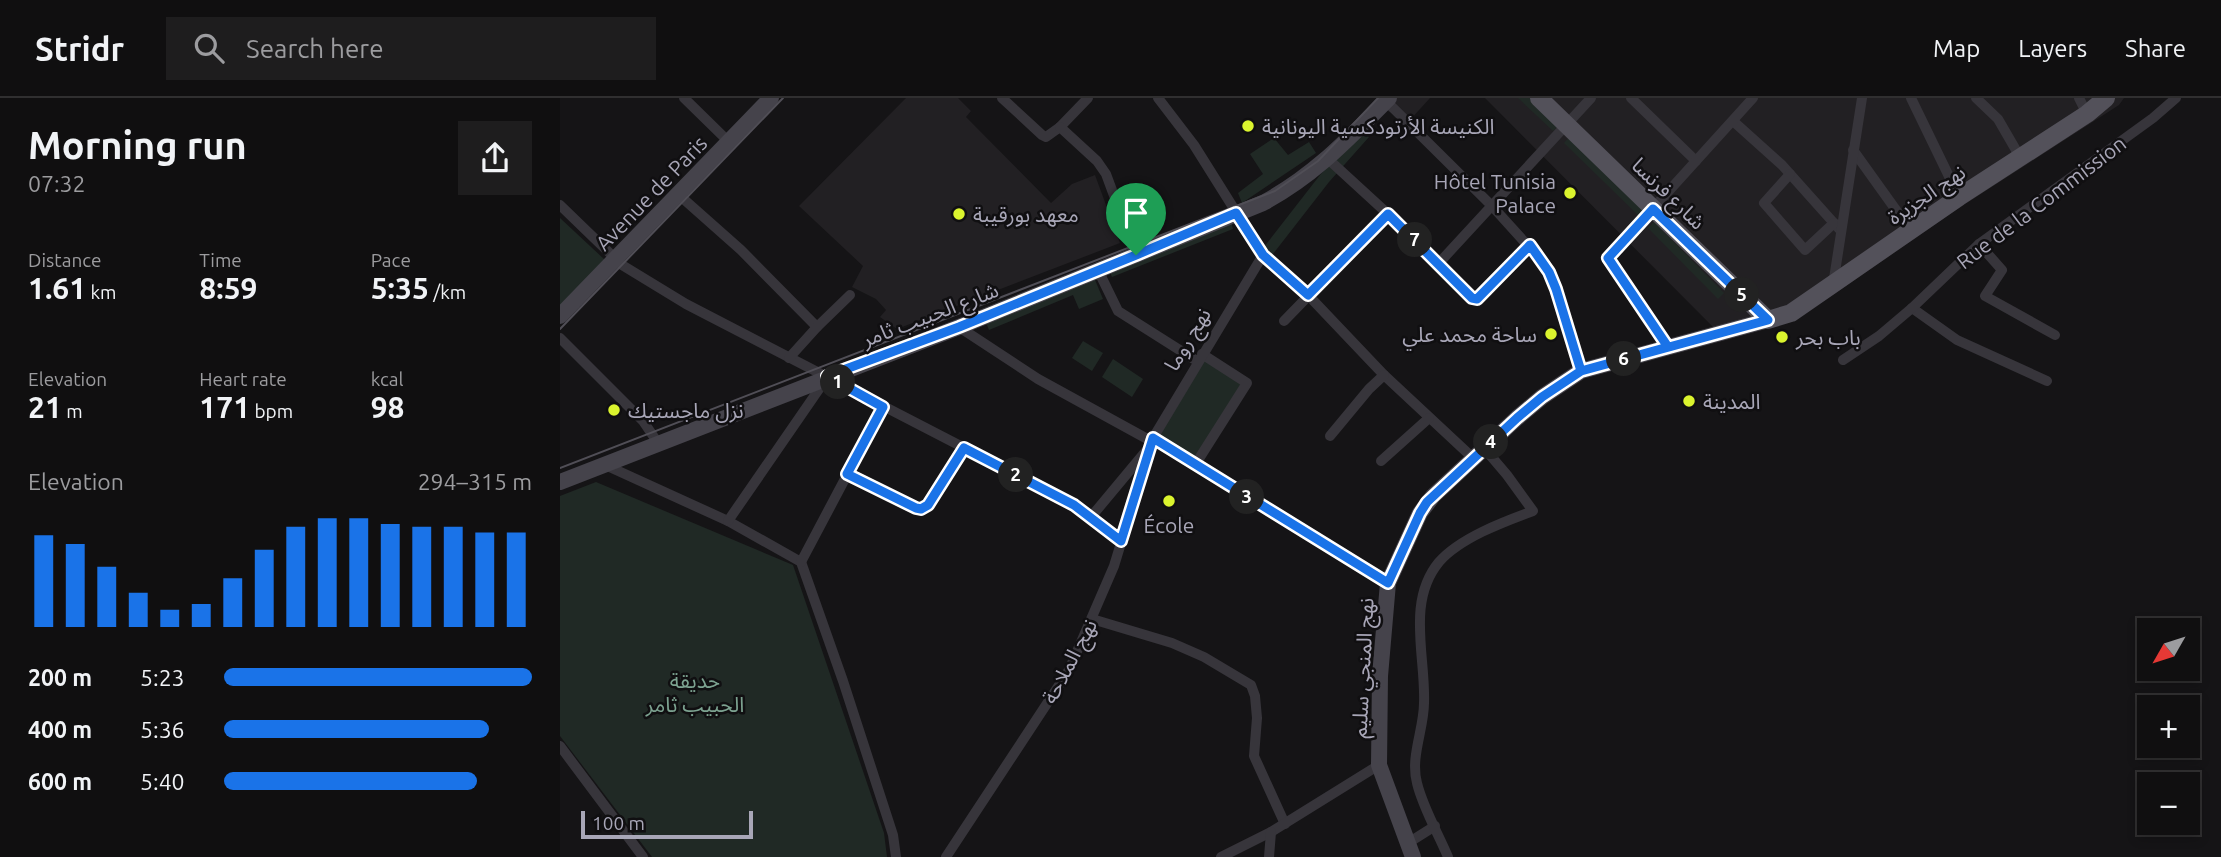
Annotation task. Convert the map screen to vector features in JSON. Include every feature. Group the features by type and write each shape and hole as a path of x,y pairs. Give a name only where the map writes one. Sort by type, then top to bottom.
{"main road":[{"name":"Avenue de Paris","path":"560,316 771,98"},
{"name":"شارع فرنسا","path":"1539,98 1768,320"},
{"name":"نهج الجزيرة","path":"1768,320 1791,313 2020,157 2083,106 2106,98"},
{"path":"1236,213 1263,203 1288,189 1328,159 1387,99"},
{"name":"شارع الحبيب ثامر","path":"560,482 827,376 959,327 1236,213"},
{"name":"نهج المنجي سليم","path":"1411,850 1379,765 1381,676 1388,583 1420,513 1433,496 1478,453 1542,397 1581,371 1768,320"}],"street":[{"path":"684,98 729,142"},
{"path":"1002,98 1042,135 1051,135 1088,98"},
{"path":"1158,98 1194,145 1263,255 1308,295 1429,418 1513,482 1532,511 1457,546 1439,562 1423,593 1420,629 1424,704 1415,772 1420,792 1448,857"},
{"path":"1439,263 1591,98"},
{"path":"1631,98 1696,161"},
{"path":"1668,347 1608,258 1753,98"},
{"path":"1833,285 1838,227 1861,98"},
{"path":"1911,98 1959,197"},
{"name":"Rue de la Commission","path":"1843,360 1879,336 1912,308 1979,244 2153,118 2176,98"},
{"path":"1387,99 1530,245 1549,272 1556,289 1581,371"},
{"path":"1978,99 1998,120 2020,157"},
{"path":"1733,121 1790,174 1838,227"},
{"path":"1060,127 1106,174 1136,255"},
{"path":"1853,150 1911,231"},
{"path":"1328,159 1439,263 1472,298 1477,299 1530,245"},
{"path":"1790,174 1763,202 1805,250 1838,227"},
{"path":"679,195 741,250 817,327"},
{"path":"560,205 622,265 686,304 1074,505 1121,541"},
{"path":"1284,321 1388,214"},
{"path":"1979,244 2002,270 1985,296 2054,335"},
{"name":"نهج روما","path":"1151,442 1263,255"},
{"path":"1098,270 1118,311 1247,383 1195,465"},
{"path":"789,358 850,295"},
{"path":"1912,308 1957,340 2047,381"},
{"path":"959,327 1038,379 1195,465 1388,583"},
{"path":"560,338 643,421 658,443"},
{"path":"1330,436 1384,375"},
{"path":"728,521 827,376"},
{"path":"801,562 883,407"},
{"path":"1381,461 1429,418"},
{"path":"1091,517 1151,442"},
{"name":"نهج الملاحة","path":"946,857 1069,670 1114,566 1151,442"},
{"path":"847,474 921,509 928,505 964,448"},
{"path":"603,464 728,521 801,562 843,681 892,835 896,857"},
{"path":"1092,619 1172,643 1204,657 1251,685 1257,718 1254,756 1285,824"},
{"path":"560,746 643,857"},
{"path":"1221,857 1285,824 1379,765"},
{"path":"1411,850 1435,826"},
{"path":"1269,857 1271,832"}],"shaded area":[{"name":"معهد بورقيبة","path":"906,98 958,98 971,111 966,117 1051,203 1072,184 1095,175 1120,243 897,329 880,317 886,310 876,299 852,287 863,266 799,206"},
{"path":"1382,98 1430,98 1409,121 1375,105"},
{"path":"1485,98 2124,98 2119,105 1790,321 1723,337"}],"green space":[{"path":"1518,98 1533,98 1560,124 1553,131"},
{"path":"1362,130 1369,137 1329,182 1273,254 1264,247 1320,175"},
{"path":"1571,135 1647,209 1640,217 1564,143"},
{"path":"1274,138 1288,155 1309,142 1316,153 1242,203 1238,193 1263,174 1250,154"},
{"path":"560,218 605,260 560,307"},
{"path":"1231,222 1233,229 1112,277 1109,270"},
{"path":"1654,222 1724,293 1718,299 1648,228"},
{"path":"1093,275 1103,299 1079,309 1073,295 989,330 985,320"},
{"path":"1083,341 1103,353 1092,371 1072,358"},
{"path":"1203,358 1243,384 1195,462 1154,436"},
{"path":"1113,359 1143,379 1132,397 1102,377"},
{"name":"حديقة الحبيب ثامر","path":"596,482 793,565 884,833 887,857 652,857 560,736 560,496"}],"tram line":[{"path":"560,329 783,98"},
{"path":"560,468 1275,191 1318,161 1378,98"}],"place":[{"name":"الكنيسة الأرتودكسية اليونانية","path":"1248,126"},
{"name":"Hôtel Tunisia Palace","path":"1570,193"},
{"name":"معهد بورقيبة","path":"959,214"},
{"name":"ساحة محمد علي","path":"1551,334"},
{"name":"باب بحر","path":"1782,337"},
{"name":"المدينة","path":"1689,401"},
{"name":"نزل ماجستيك","path":"614,410"},
{"name":"École","path":"1169,501"}],"route":[{"path":"1136,255 959,327 827,376 883,407 847,474 921,509 928,505 964,448 1074,505 1121,541 1153,438 1388,583 1427,502 1542,397 1581,371 1768,320 1653,209 1608,258 1668,347 1581,371 1556,289 1549,272 1530,245 1477,299 1472,298 1388,214 1308,295 1263,255 1236,213 1136,255"}]}
